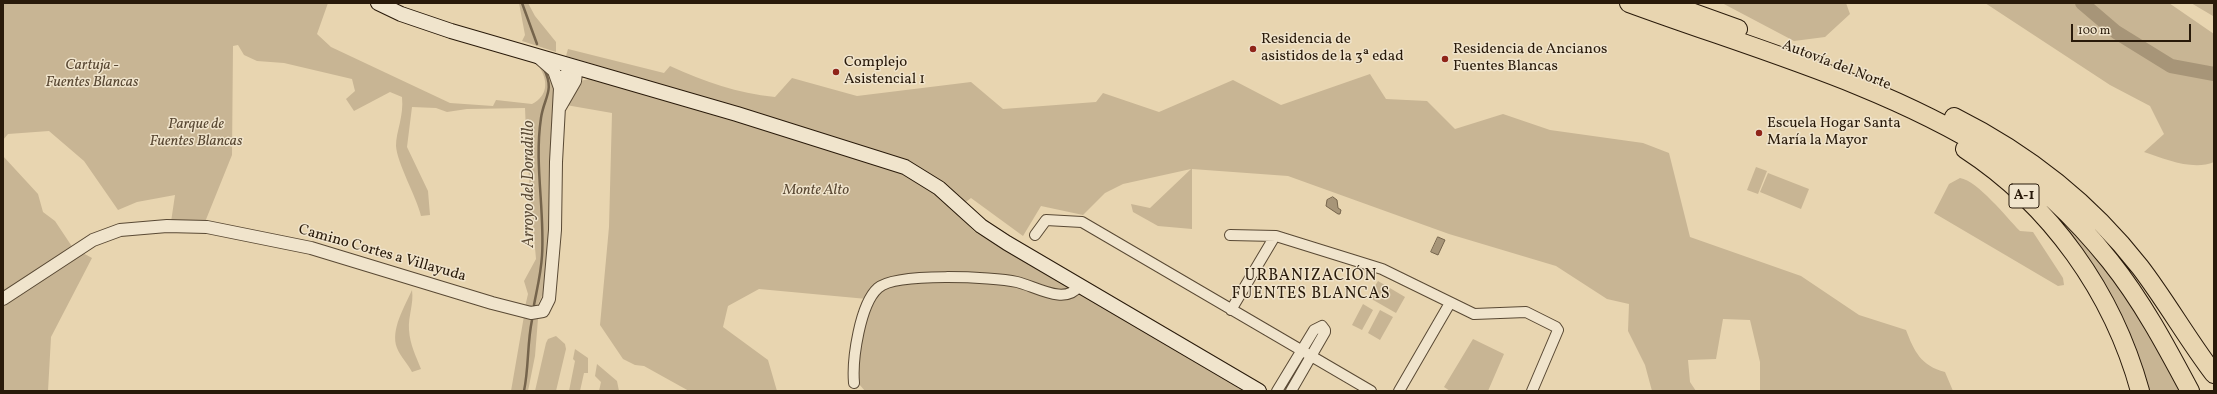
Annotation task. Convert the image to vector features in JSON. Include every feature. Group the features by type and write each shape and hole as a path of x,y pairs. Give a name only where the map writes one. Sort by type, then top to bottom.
{"highway":[{"name":"A-1","path":"1629,3 1702,30 1884,104 1952,141 1994,170 2032,204 2053,226 2086,270 2108,308 2119,331 2129,355 2140,391"},
{"name":"Autovía del Norte","path":"1666,3 1908,95 1958,118 2000,143"},
{"path":"1702,30 1783,58 1882,97 1947,126 1994,154 2032,182 2052,200 2109,260 2150,317 2190,391"},
{"name":"A-1","path":"2000,143 2066,198 2105,240 2154,305 2202,391"},
{"path":"2000,143 2031,163 2076,198 2104,226 2139,266 2214,374"}],"main road":[{"path":"378,3 411,18 538,57 578,71 848,148 912,170 945,193 982,226 1079,286 1259,391"}],"street":[{"name":"Camino Cortes a Villayuda","path":"3,299 84,245 103,236 132,228 174,226 208,227 311,248 492,303 537,313 543,310 549,299 555,230 556,162 560,88 554,71 538,57"},
{"name":"Camino Cortes a Villayuda","path":"559,108 578,71"},
{"path":"560,88 565,75 578,71"},
{"path":"1035,235 1046,220 1082,222 1371,391"},
{"path":"1230,235 1275,236 1382,269 1474,314 1526,312 1556,327 1558,330 1532,391"},
{"path":"1231,310 1275,236"},
{"path":"854,383 854,360 866,308 870,297 885,284 917,278 998,279 1033,286 1056,295 1071,293 1079,286"},
{"path":"1399,391 1450,303"},
{"path":"1277,391 1314,330 1322,326 1324,327 1325,332 1291,391"}],"green space":[{"path":"3,3 328,3 317,34 331,47 450,103 493,106 496,100 532,104 544,93 545,83 543,73 540,68 541,67 552,78 554,88 551,223 544,292 536,308 525,307 528,294 524,281 536,259 527,155 525,108 467,109 447,112 436,108 412,107 407,147 428,191 430,215 421,216 397,153 396,146 402,111 402,97 390,92 354,111 346,99 355,91 352,79 284,63 257,61 244,55 238,45 233,46 232,155 205,222 171,222 175,195 137,202 118,210 84,161 49,131 8,134 3,140"},
{"path":"519,3 528,3 535,16 556,42 556,52 522,41 525,35"},
{"path":"1722,3 1846,3 1850,14 1825,37 1794,41"},
{"path":"1985,3 2169,3 2214,34 2214,162 2188,165 2170,161 2144,152 2164,134 2150,106 2110,85"},
{"path":"2191,3 2214,3 2213,16"},
{"name":"Monte Alto","path":"568,49 664,73 670,66 734,90 775,97 792,78 857,96 971,82 1003,109 1096,102 1103,93 1159,112 1233,80 1281,105 1370,74 1386,99 1427,101 1455,129 1503,114 1550,130 1643,143 1669,153 1690,237 1801,276 1859,315 1906,330 1912,345 1920,357 1930,366 1945,372 1953,391 1760,391 1760,362 1750,320 1723,319 1716,359 1688,360 1690,382 1696,391 1652,391 1645,365 1628,331 1629,304 1607,299 1556,266 1449,234 1288,176 1192,169 1192,229 1158,226 1133,212 1131,204 1150,208 1191,169 1123,184 1105,193 1083,215 1041,206 1023,236 971,198 954,211 975,232 1243,391 865,391 853,377 867,299 759,289 728,306 723,327 768,360 777,391 689,391 644,366 635,365 623,359 600,325 609,227 612,113 566,105 580,81 589,79 734,120 737,107 566,56"},
{"path":"3,156 38,194 43,212 55,221 73,248 3,293"},
{"path":"1756,167 1767,171 1758,194 1747,190"},
{"path":"1768,173 1809,189 1801,209 1760,192"},
{"path":"1960,178 1983,192 2020,231 2033,232 2063,278 2064,285 2058,286 1934,213 1949,184"},
{"path":"2037,198 2079,238 2122,292 2159,350 2181,391 2142,391 2136,365"},
{"path":"81,252 92,258 51,337 48,391 3,391 3,303"},
{"path":"1378,281 1405,297 1396,313 1368,297"},
{"path":"412,290 409,325 410,335 421,369 412,372 398,351 395,341 395,334 399,318"},
{"path":"1363,304 1373,310 1362,330 1352,325"},
{"path":"1380,310 1393,317 1380,340 1368,333"},
{"path":"524,316 538,319 535,356 528,391 511,391"},
{"path":"556,336 565,344 566,349 556,391 535,391 546,343 548,339"},
{"path":"1473,339 1504,354 1488,391 1450,391 1444,387"},
{"path":"575,349 588,358 588,373 584,373 580,391 569,391 575,361 573,359"},
{"path":"597,364 617,381 619,391 599,391 601,382 595,376"}],"shaded area":[{"path":"1333,197 1337,200 1338,208 1341,210 1340,214 1326,206 1327,200"},
{"path":"1438,237 1445,240 1438,255 1431,252"}],"waterway":[{"name":"Arroyo del Doradillo","path":"522,3 537,44"},
{"path":"2082,3 2116,32 2171,66 2214,74"},
{"name":"Arroyo del Doradillo","path":"534,305 540,275 543,239 539,170 539,135 542,111 549,89 549,83 544,69"},
{"name":"Arroyo del Doradillo","path":"524,391 532,320"}],"place":[{"name":"Residencia de asistidos de la 3ª edad","path":"1253,49"},
{"name":"Residencia de Ancianos Fuentes Blancas","path":"1445,59"},
{"name":"Complejo Asistencial 1","path":"836,72"},
{"name":"Escuela Hogar Santa María la Mayor","path":"1759,133"}],"district":[{"name":"URBANIZACIÓN FUENTES BLANCAS","path":"1311,286"}],"park label":[{"name":"Cartuja - Fuentes Blancas","path":"92,74"},
{"name":"Parque de Fuentes Blancas","path":"196,134"}]}
